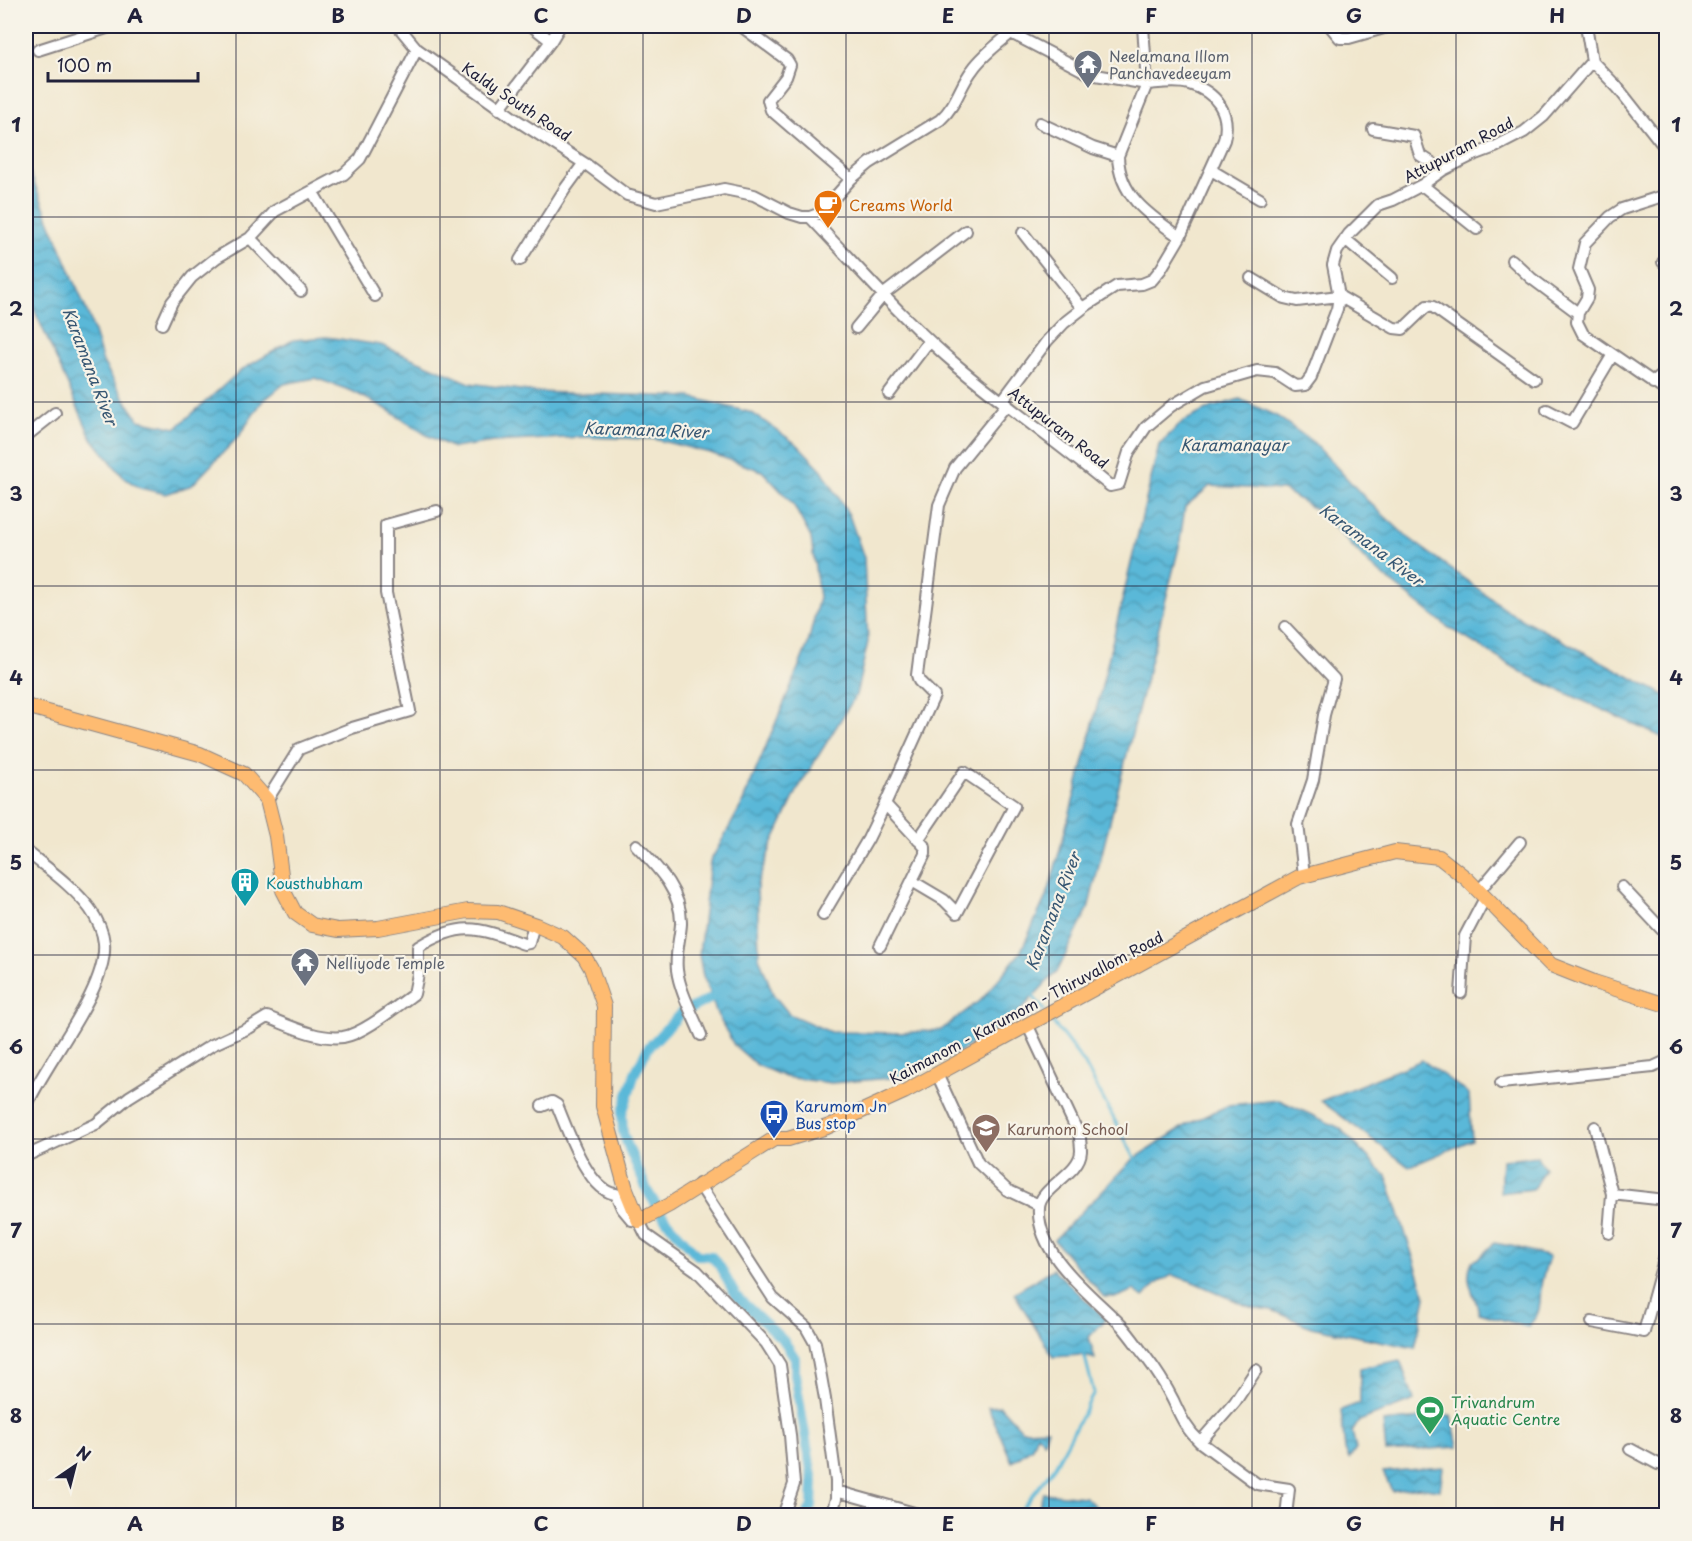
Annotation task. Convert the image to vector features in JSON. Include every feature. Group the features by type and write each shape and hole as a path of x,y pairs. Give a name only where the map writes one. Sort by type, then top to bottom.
{"main road":[{"path":"26,706 200,754 244,774 267,800 276,836 283,890 295,913 312,925 338,930 378,928 468,911 498,912 563,937 584,956 591,968 604,1006 603,1106 626,1189 639,1221"},
{"name":"Kaimanom - Karumom - Thiruvallom Road","path":"639,1221 669,1205 699,1184 774,1139 788,1138 828,1127 894,1097 1304,875 1395,852 1439,857 1482,894 1551,965 1594,982 1666,1005"}],"street":[{"path":"38,50 113,26 128,26"},
{"path":"532,26 551,41"},
{"path":"499,109 560,26"},
{"path":"741,26 787,60 790,65 786,77 768,100 771,110 851,179"},
{"path":"1143,26 1147,84 1118,156 1118,167 1131,198 1148,215 1180,237"},
{"path":"1330,26 1340,38 1349,38 1384,26"},
{"path":"1586,26 1592,61 1618,88 1666,149"},
{"name":"Kaldy South Road","path":"404,28 417,50 499,109 584,163 627,195 656,203 724,189 754,195 789,213 810,217"},
{"path":"810,217 818,214 827,206 851,179 870,163 950,112 972,69 1013,29 1072,66 1090,74 1147,84 1188,83 1217,100 1225,113 1227,127 1224,140 1180,237 1161,269 1152,280 1142,284 1117,286 1082,308 1064,323 1047,341 955,468 939,505 917,675 919,681 934,696 868,839 823,915"},
{"path":"162,324 172,302 192,277 216,258 250,238 275,211 344,174 360,159 417,50"},
{"name":"Attupuram Road","path":"810,217 929,340 959,367 1110,486 1119,484 1129,452 1146,427 1171,406 1205,386 1257,371 1275,373 1295,386 1305,385 1311,377 1337,309 1339,296 1333,265 1337,250 1345,239 1378,205 1422,185 1443,170 1524,132 1544,116 1592,61"},
{"path":"1040,123 1093,148 1118,156"},
{"path":"1373,129 1414,136 1420,155 1443,170"},
{"path":"520,260 584,163"},
{"path":"1211,170 1260,199"},
{"path":"1422,185 1477,229"},
{"path":"312,191 375,296"},
{"path":"1666,195 1622,209 1610,217 1585,243 1579,269 1588,290 1587,298 1578,313 1577,322 1583,334 1666,391"},
{"path":"856,328 884,294 966,231"},
{"path":"1023,233 1082,308"},
{"path":"250,238 301,291"},
{"path":"1345,239 1392,278"},
{"path":"1512,260 1531,279 1578,313"},
{"path":"1251,278 1284,298 1297,301 1339,296 1394,328 1403,329 1427,306 1433,307 1534,379"},
{"path":"889,394 929,340"},
{"path":"1547,410 1572,423 1612,356"},
{"path":"1653,382 1666,372"},
{"path":"26,436 55,413"},
{"path":"267,800 300,749 352,728 410,711 386,593 386,525 437,511"},
{"path":"1285,627 1334,679 1324,715 1313,780 1298,824 1304,875"},
{"path":"912,881 944,900 961,917 1014,806 964,772 918,840"},
{"path":"880,946 925,854 925,847 885,804"},
{"path":"1461,993 1465,936 1482,894 1520,842"},
{"path":"636,845 660,870 676,897 681,923 676,960 677,973 701,1035"},
{"path":"26,851 76,893 90,909 99,925 104,943 103,961 97,983 39,1079 26,1107"},
{"path":"1622,887 1666,934"},
{"path":"26,1156 96,1124 129,1097 175,1068 212,1045 267,1017 318,1035 344,1037 377,1021 414,994 418,974 418,947 437,935 462,928 490,932 524,944 529,942 534,924"},
{"path":"1028,1026 1080,1137 1081,1153 1076,1164 1039,1205 1039,1220 1045,1239 1065,1270 1122,1327 1172,1398 1188,1431 1257,1484 1289,1489 1286,1515"},
{"path":"1502,1083 1653,1067 1666,1061"},
{"path":"937,1074 978,1163 1007,1190 1039,1205"},
{"path":"542,1106 552,1102 557,1105 580,1161 592,1177 611,1194 616,1194 622,1208 632,1220 639,1221 646,1235 697,1271 766,1343 780,1365 794,1484 783,1515"},
{"path":"1595,1128 1612,1194 1610,1233"},
{"path":"699,1184 773,1298 806,1327 815,1343 825,1399 836,1491 831,1515"},
{"path":"1612,1194 1666,1200"},
{"path":"1592,1322 1644,1332 1666,1252"},
{"path":"1200,1442 1235,1402 1256,1370"},
{"path":"1630,1449 1658,1464 1666,1465"},
{"path":"836,1491 925,1515"}],"water":[{"name":"Karamanayar","path":"26,163 90,319 103,362 139,420 176,428 241,370 293,340 326,337 381,345 470,383 535,392 691,397 752,413 798,445 822,470 849,515 864,558 868,642 856,695 799,787 772,844 757,885 759,957 773,994 789,1014 830,1032 900,1033 941,1030 983,998 1020,953 1049,890 1086,753 1159,445 1182,422 1210,408 1240,399 1278,417 1314,443 1367,500 1406,536 1511,613 1666,696 1666,739 1525,674 1449,628 1370,565 1320,512 1283,490 1210,486 1185,507 1179,547 1088,909 1058,970 1015,1016 953,1056 902,1077 831,1083 785,1077 757,1065 734,1045 717,1014 703,976 699,955 710,862 741,806 779,715 808,644 819,597 811,538 793,504 762,471 710,453 654,439 581,437 493,442 453,448 352,391 315,378 284,384 261,403 239,436 192,485 166,494 140,488 124,478 91,437 26,291"},
{"path":"1422,1060 1469,1094 1472,1140 1409,1167 1321,1101"},
{"path":"1279,1100 1340,1128 1387,1177 1426,1297 1415,1348 1311,1327 1272,1310 1250,1307 1172,1275 1156,1284 1143,1297 1134,1290 1117,1297 1104,1297 1054,1240 1131,1161 1186,1125 1229,1105"},
{"path":"1537,1157 1545,1168 1533,1189 1500,1193 1502,1160"},
{"path":"1494,1243 1549,1257 1544,1272 1538,1312 1527,1327 1479,1313 1469,1281 1470,1268 1472,1261 1479,1258"},
{"path":"1053,1269 1106,1319 1089,1337 1095,1359 1081,1355 1053,1357 1014,1293"},
{"path":"1400,1360 1414,1400 1359,1421 1352,1432 1356,1448 1349,1459 1345,1450 1341,1410 1360,1403 1360,1368"},
{"path":"1000,1406 1022,1430 1048,1429 1044,1442 1037,1434 1032,1447 1012,1462 988,1407"},
{"path":"1452,1415 1458,1447 1386,1452 1383,1422"},
{"path":"1443,1467 1440,1490 1418,1487 1392,1491 1383,1472"},
{"path":"1043,1493 1085,1497 1105,1515 1036,1515"}],"waterway":[{"path":"724,992 681,1013 648,1048 635,1073 622,1114 623,1133 648,1192 665,1219 697,1255 711,1256 719,1265 736,1296 784,1341 795,1358 795,1374 813,1482 812,1506 806,1516"},
{"path":"1032,995 1044,1010"},
{"path":"1051,1020 1084,1063 1137,1162"},
{"path":"1018,1514 1055,1466 1094,1393 1084,1353"}],"place":[{"name":"Neelamana Illom Panchavedeeyam","path":"1088,90"},
{"name":"Creams World","path":"828,230"},
{"name":"Kousthubham","path":"245,908"},
{"name":"Nelliyode Temple","path":"305,988"},
{"name":"Karumom Jn Bus stop","path":"774,1140"},
{"name":"Karumom School","path":"986,1154"},
{"name":"Trivandrum Aquatic Centre","path":"1430,1436"}],"water label":[{"name":"Karamana River","path":"91,366"},
{"name":"Karamana River","path":"646,429"},
{"name":"Karamana River","path":"1372,544"},
{"name":"Karamana River","path":"1052,911"}]}
